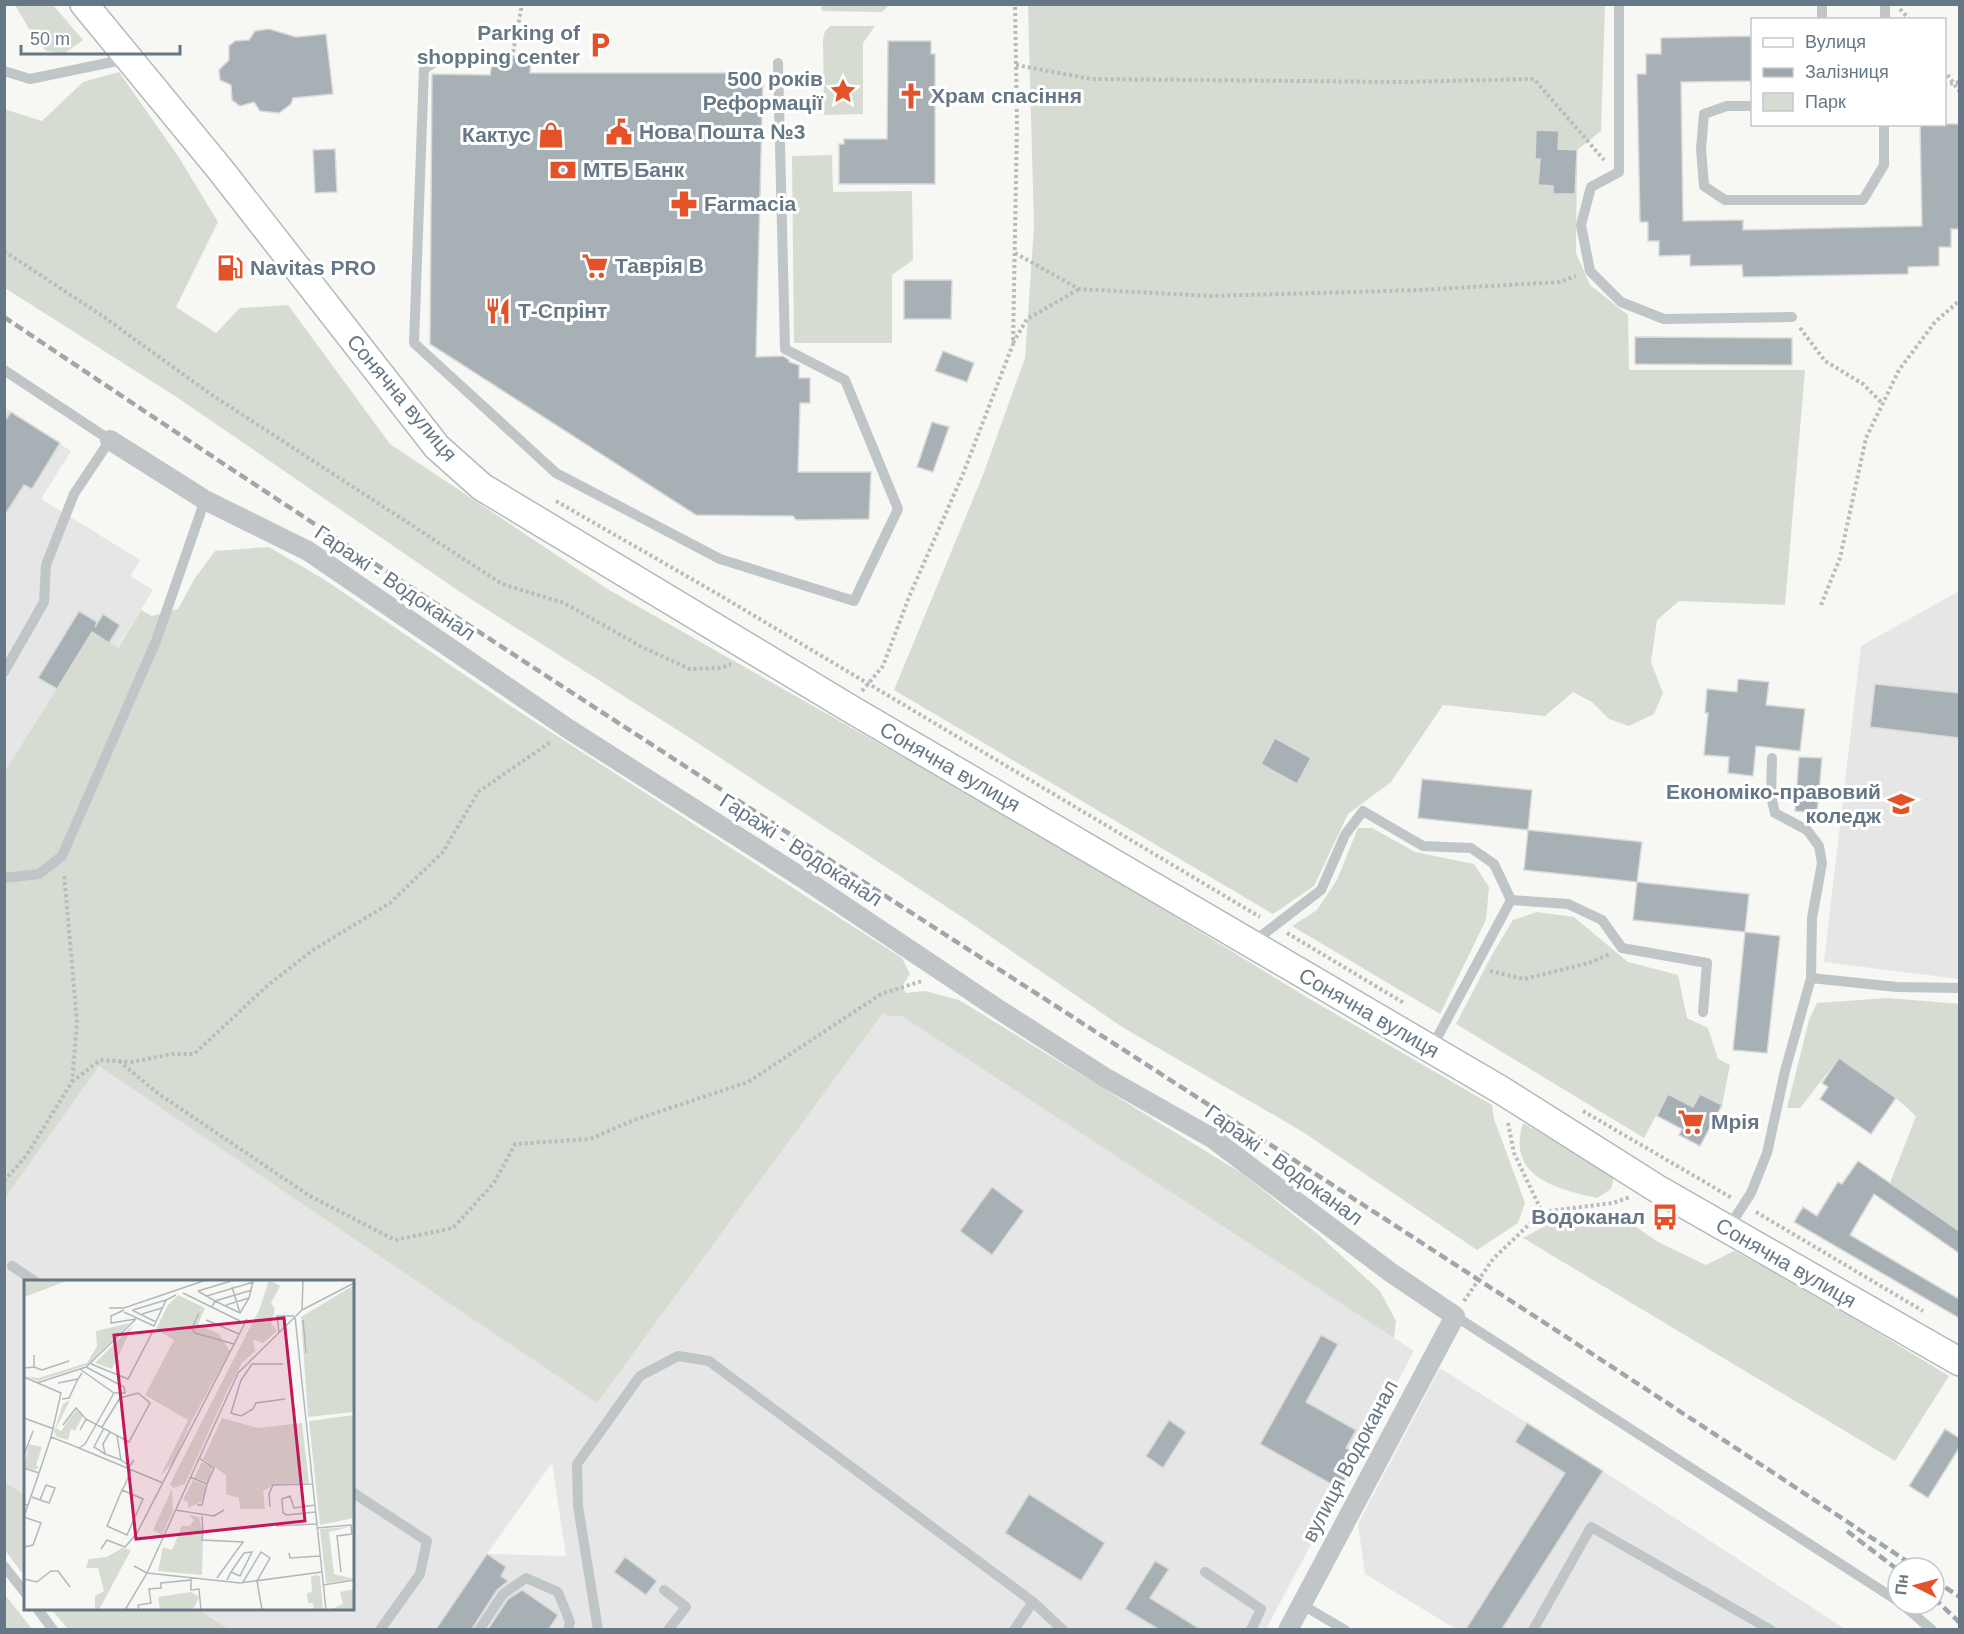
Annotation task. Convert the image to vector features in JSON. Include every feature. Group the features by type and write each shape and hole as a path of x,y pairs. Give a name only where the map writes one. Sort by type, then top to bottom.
{"street":[{"name":"Сонячна вулиця","path":"84,4 219,168 436,447 482,487 849,708 1501,1090 1656,1188 1959,1362"},
{"name":"Гаражі - Водоканал","path":"110,440 205,500 308,551 570,730 801,877 1104,1077 1212,1138 1390,1272 1455,1316"},
{"name":"вулиця Водоканал","path":"1288,1629 1455,1316"}],"lane":[{"path":"1619,4 1619,172 1592,187 1581,225 1590,271 1621,302 1664,319 1792,317"},
{"path":"445,56 424,69 414,343 556,473 720,559 854,600 898,509 845,380 785,349 778,63"},
{"path":"4,71 30,79 129,58"},
{"path":"1751,106 1727,106 1704,114 1701,149 1704,186 1725,200 1863,200 1884,165 1884,126"},
{"path":"4,370 110,440 74,494 46,565 44,602 4,672"},
{"path":"4,878 39,874 62,856 156,642 205,500"},
{"path":"1727,1230 1751,1193 1767,1153 1785,1071 1811,978 1812,918 1822,863 1819,846 1807,830 1775,813 1771,796 1772,758"},
{"path":"1251,944 1322,890 1345,835 1363,811 1423,846 1471,848 1494,864 1511,900"},
{"path":"1511,900 1568,904 1602,920 1622,948 1707,963 1703,1012"},
{"path":"1431,1049 1511,900"},
{"path":"1811,978 1897,987 1959,988"},
{"path":"12,1266 34,1280"},
{"path":"1455,1316 1886,1593"},
{"path":"598,1629 578,1506 577,1464 640,1376 678,1356 709,1361 1033,1602 1063,1629"},
{"path":"354,1493 427,1541 420,1574 380,1629"},
{"path":"1533,1629 1591,1527 1771,1629"},
{"path":"4,1566 24,1591"},
{"path":"1205,1572 1261,1609 1251,1629"},
{"path":"479,1629 503,1594 526,1578 558,1592 570,1622 568,1629"},
{"path":"664,1590 686,1606 668,1629"},
{"path":"1014,1629 1033,1602"},
{"path":"1301,1604 1345,1629"},
{"path":"39,1610 53,1629"},
{"path":"1916,1616 1932,1629"}],"path":[{"path":"512,58 522,4"},
{"path":"1013,344 1015,4"},
{"path":"1016,65 1091,79 1392,81 1534,79 1570,118 1593,150 1619,172"},
{"path":"1946,72 1959,92"},
{"path":"1946,85 1959,82"},
{"path":"4,251 101,315 209,393 502,584 564,603 642,647 690,669 721,668 760,654"},
{"path":"1015,253 1079,289 1210,296 1408,290 1559,282 1590,271"},
{"path":"849,708 883,666 909,597 963,474 1013,344 1027,320 1079,289"},
{"path":"1821,605 1839,558 1866,438 1899,370 1935,322 1959,300"},
{"path":"1792,317 1825,361 1863,384 1882,404"},
{"path":"549,497 1407,1005"},
{"path":"4,1181 26,1156 72,1082 100,1060 132,1062 172,1054 194,1054 222,1031 267,986 313,950 390,903 443,852 478,792 570,730"},
{"path":"62,856 77,1022 72,1082"},
{"path":"1474,968 1524,979 1589,963 1622,948"},
{"path":"119,1061 156,1092 310,1196 395,1240 453,1228 494,1183 516,1144 590,1139 634,1120 748,1082 881,994 945,973"},
{"path":"1501,1090 1514,1154 1542,1212"},
{"path":"1574,1106 1930,1315"},
{"path":"1455,1316 1493,1259 1542,1212 1613,1203 1656,1188"}],"shaded area":[{"path":"5,408 71,451 41,499 140,560 130,576 153,590 117,648 91,633 5,771"},
{"name":"Економіко-правовий коледж","path":"1959,591 1959,979 1824,962 1861,646"},
{"path":"888,1006 1414,1351 1266,1629 229,1629 199,1610 354,1610 354,1280 24,1280 24,1494 5,1481 5,1198 99,1065 597,1403","holes":["552,1463 566,1556 487,1554"]},
{"path":"1440,1368 1845,1629 1456,1629 1365,1574 1358,1524"}],"green space":[{"path":"821,4 889,5 882,12 822,11"},
{"path":"15,5 53,5 83,40 65,53 46,51 35,39"},
{"path":"1028,5 1605,5 1601,131 1577,150 1576,253 1590,285 1628,315 1629,370 1805,370 1785,605 1679,601 1657,620 1651,662 1663,693 1654,714 1629,726 1609,719 1592,702 1573,692 1545,716 1443,705 1391,782 1348,814 1314,886 1273,914 894,690 983,475 1025,358 1034,227"},
{"path":"830,26 875,26 863,43 863,114 824,115 823,39 825,31"},
{"path":"119,72 178,156 218,222 176,307 216,333 240,308 288,305 390,444 609,590 1070,852 1308,998 1492,1105 1494,1119 1525,1203 1518,1223 1477,1250 1303,1132 1122,1027 962,917 690,738 469,598 178,398 5,288 4,109 42,121 83,82"},
{"path":"832,155 833,192 912,191 913,260 892,275 892,343 794,343 792,156"},
{"path":"269,547 325,580 512,707 902,958 910,974 902,986 906,993 925,991 959,1000 1243,1174 1320,1236 1380,1291 1396,1321 1394,1338 902,1016 888,1016 883,1013 597,1403 99,1066 5,1198 5,771 92,632 118,648 141,610 152,616 178,609 195,578 215,551"},
{"path":"1358,828 1372,828 1415,852 1474,864 1489,887 1486,920 1440,1014 1292,926 1317,910 1337,880"},
{"path":"1537,912 1574,917 1628,962 1678,975 1687,1018 1708,1028 1718,1059 1730,1065 1722,1105 1700,1094 1693,1107 1668,1094 1644,1138 1456,1024 1513,920"},
{"path":"1888,998 1960,1004 1959,1231 1890,1183 1916,1116 1896,1098 1839,1058 1800,1108 1787,1108 1809,1020 1817,1003"},
{"path":"1523,1123 1615,1174 1611,1189 1597,1198 1551,1185 1538,1177 1528,1168 1522,1156 1520,1141"},
{"path":"1598,1216 1626,1220 1658,1242 1706,1265 1734,1251 1808,1290 1949,1376 1895,1461 1523,1238 1556,1220"},
{"path":"4,1481 24,1494 24,1576 5,1550"},
{"path":"5,1594 6,1596 32,1629 5,1629"},
{"path":"52,1610 199,1610 229,1629 68,1629"}],"building":[{"path":"269,29 296,37 326,34 333,94 293,98 291,104 279,113 260,111 254,102 240,106 232,100 231,85 220,80 219,70 229,60 229,46 235,41 249,40 255,31"},
{"path":"1751,36 1751,81 1681,82 1683,221 1743,220 1743,230 1922,226 1920,126 1959,124 1959,229 1951,229 1951,247 1939,247 1939,266 1908,267 1908,274 1743,277 1742,265 1690,266 1690,255 1659,256 1659,241 1648,241 1648,222 1640,222 1637,74 1646,74 1646,54 1661,54 1661,38"},
{"name":"Храм спасіння","path":"888,41 931,41 931,54 935,54 935,184 839,184 839,144 844,144 844,139 887,139"},
{"name":"Таврія В","path":"493,57 531,57 530,73 763,73 756,357 783,356 789,362 799,365 799,378 810,378 810,403 800,403 798,472 871,472 869,519 796,520 793,516 696,515 430,344 432,74 490,75"},
{"path":"1536,130 1559,131 1558,149 1577,150 1575,194 1553,194 1553,186 1538,185 1540,159 1535,159"},
{"path":"335,149 337,192 315,193 313,150"},
{"path":"904,280 952,280 951,319 904,319"},
{"path":"1635,337 1792,338 1792,365 1635,364"},
{"path":"943,351 974,363 967,382 935,371"},
{"path":"11,412 60,443 32,489 24,485 4,516 4,422"},
{"path":"932,422 949,427 933,472 917,467"},
{"path":"79,611 97,622 95,627 103,614 120,625 109,643 92,632 57,689 38,678"},
{"path":"1738,679 1769,682 1766,705 1805,709 1800,751 1756,746 1753,776 1728,773 1729,757 1704,755 1708,713 1705,713 1707,689 1737,692"},
{"path":"1875,684 1959,693 1959,738 1870,727"},
{"path":"1275,738 1311,758 1297,784 1261,764"},
{"path":"1799,757 1822,758 1817,813 1795,811"},
{"path":"1422,779 1532,790 1528,830 1418,818"},
{"path":"1528,830 1642,842 1637,882 1524,870"},
{"path":"1637,882 1749,894 1745,932 1633,920"},
{"path":"1745,932 1780,936 1767,1053 1733,1050"},
{"path":"1839,1058 1896,1098 1871,1134 1820,1099 1828,1087 1822,1083"},
{"name":"Мрія","path":"1668,1094 1693,1107 1700,1094 1722,1105 1700,1146 1679,1135 1682,1129 1657,1116"},
{"path":"1858,1161 1959,1231 1959,1253 1874,1194 1850,1235 1959,1299 1959,1318 1794,1222 1803,1207 1817,1216 1838,1182 1842,1184"},
{"path":"992,1187 1024,1211 992,1255 960,1231"},
{"path":"1321,1335 1338,1344 1306,1402 1356,1430 1346,1448 1358,1455 1340,1489 1260,1444"},
{"path":"1169,1420 1186,1432 1163,1468 1146,1456"},
{"path":"1527,1423 1603,1471 1502,1629 1466,1629 1565,1473 1515,1442"},
{"path":"1945,1429 1959,1438 1959,1448 1928,1498 1909,1486"},
{"path":"1029,1494 1105,1543 1081,1581 1005,1533"},
{"path":"487,1554 506,1567 501,1576 508,1581 497,1590 472,1629 436,1629"},
{"path":"625,1557 657,1581 646,1595 614,1572"},
{"path":"1155,1561 1169,1569 1150,1598 1200,1629 1158,1629 1125,1609"},
{"path":"522,1590 558,1615 549,1629 488,1629 508,1599"}],"railway":[{"path":"4,317 480,633 1440,1254 1899,1556"},
{"path":"1847,1531 1886,1561"},
{"path":"1946,1588 1960,1597"},
{"path":"1946,1610 1960,1623"}],"place":[{"name":"Parking of shopping center","path":"600,45"},
{"name":"500 років Реформації","path":"843,91"},
{"name":"Храм спасіння","path":"911,96"},
{"name":"Нова Пошта №3","path":"619,132"},
{"name":"Кактус","path":"551,135"},
{"name":"МТБ Банк","path":"563,170"},
{"name":"Farmacia","path":"684,204"},
{"name":"Таврія В","path":"595,266"},
{"name":"Navitas PRO","path":"230,268"},
{"name":"Т-Спрінт","path":"498,311"},
{"name":"Економіко-правовий коледж","path":"1901,804"},
{"name":"Мрія","path":"1691,1122"},
{"name":"Водоканал","path":"1665,1217"}]}
